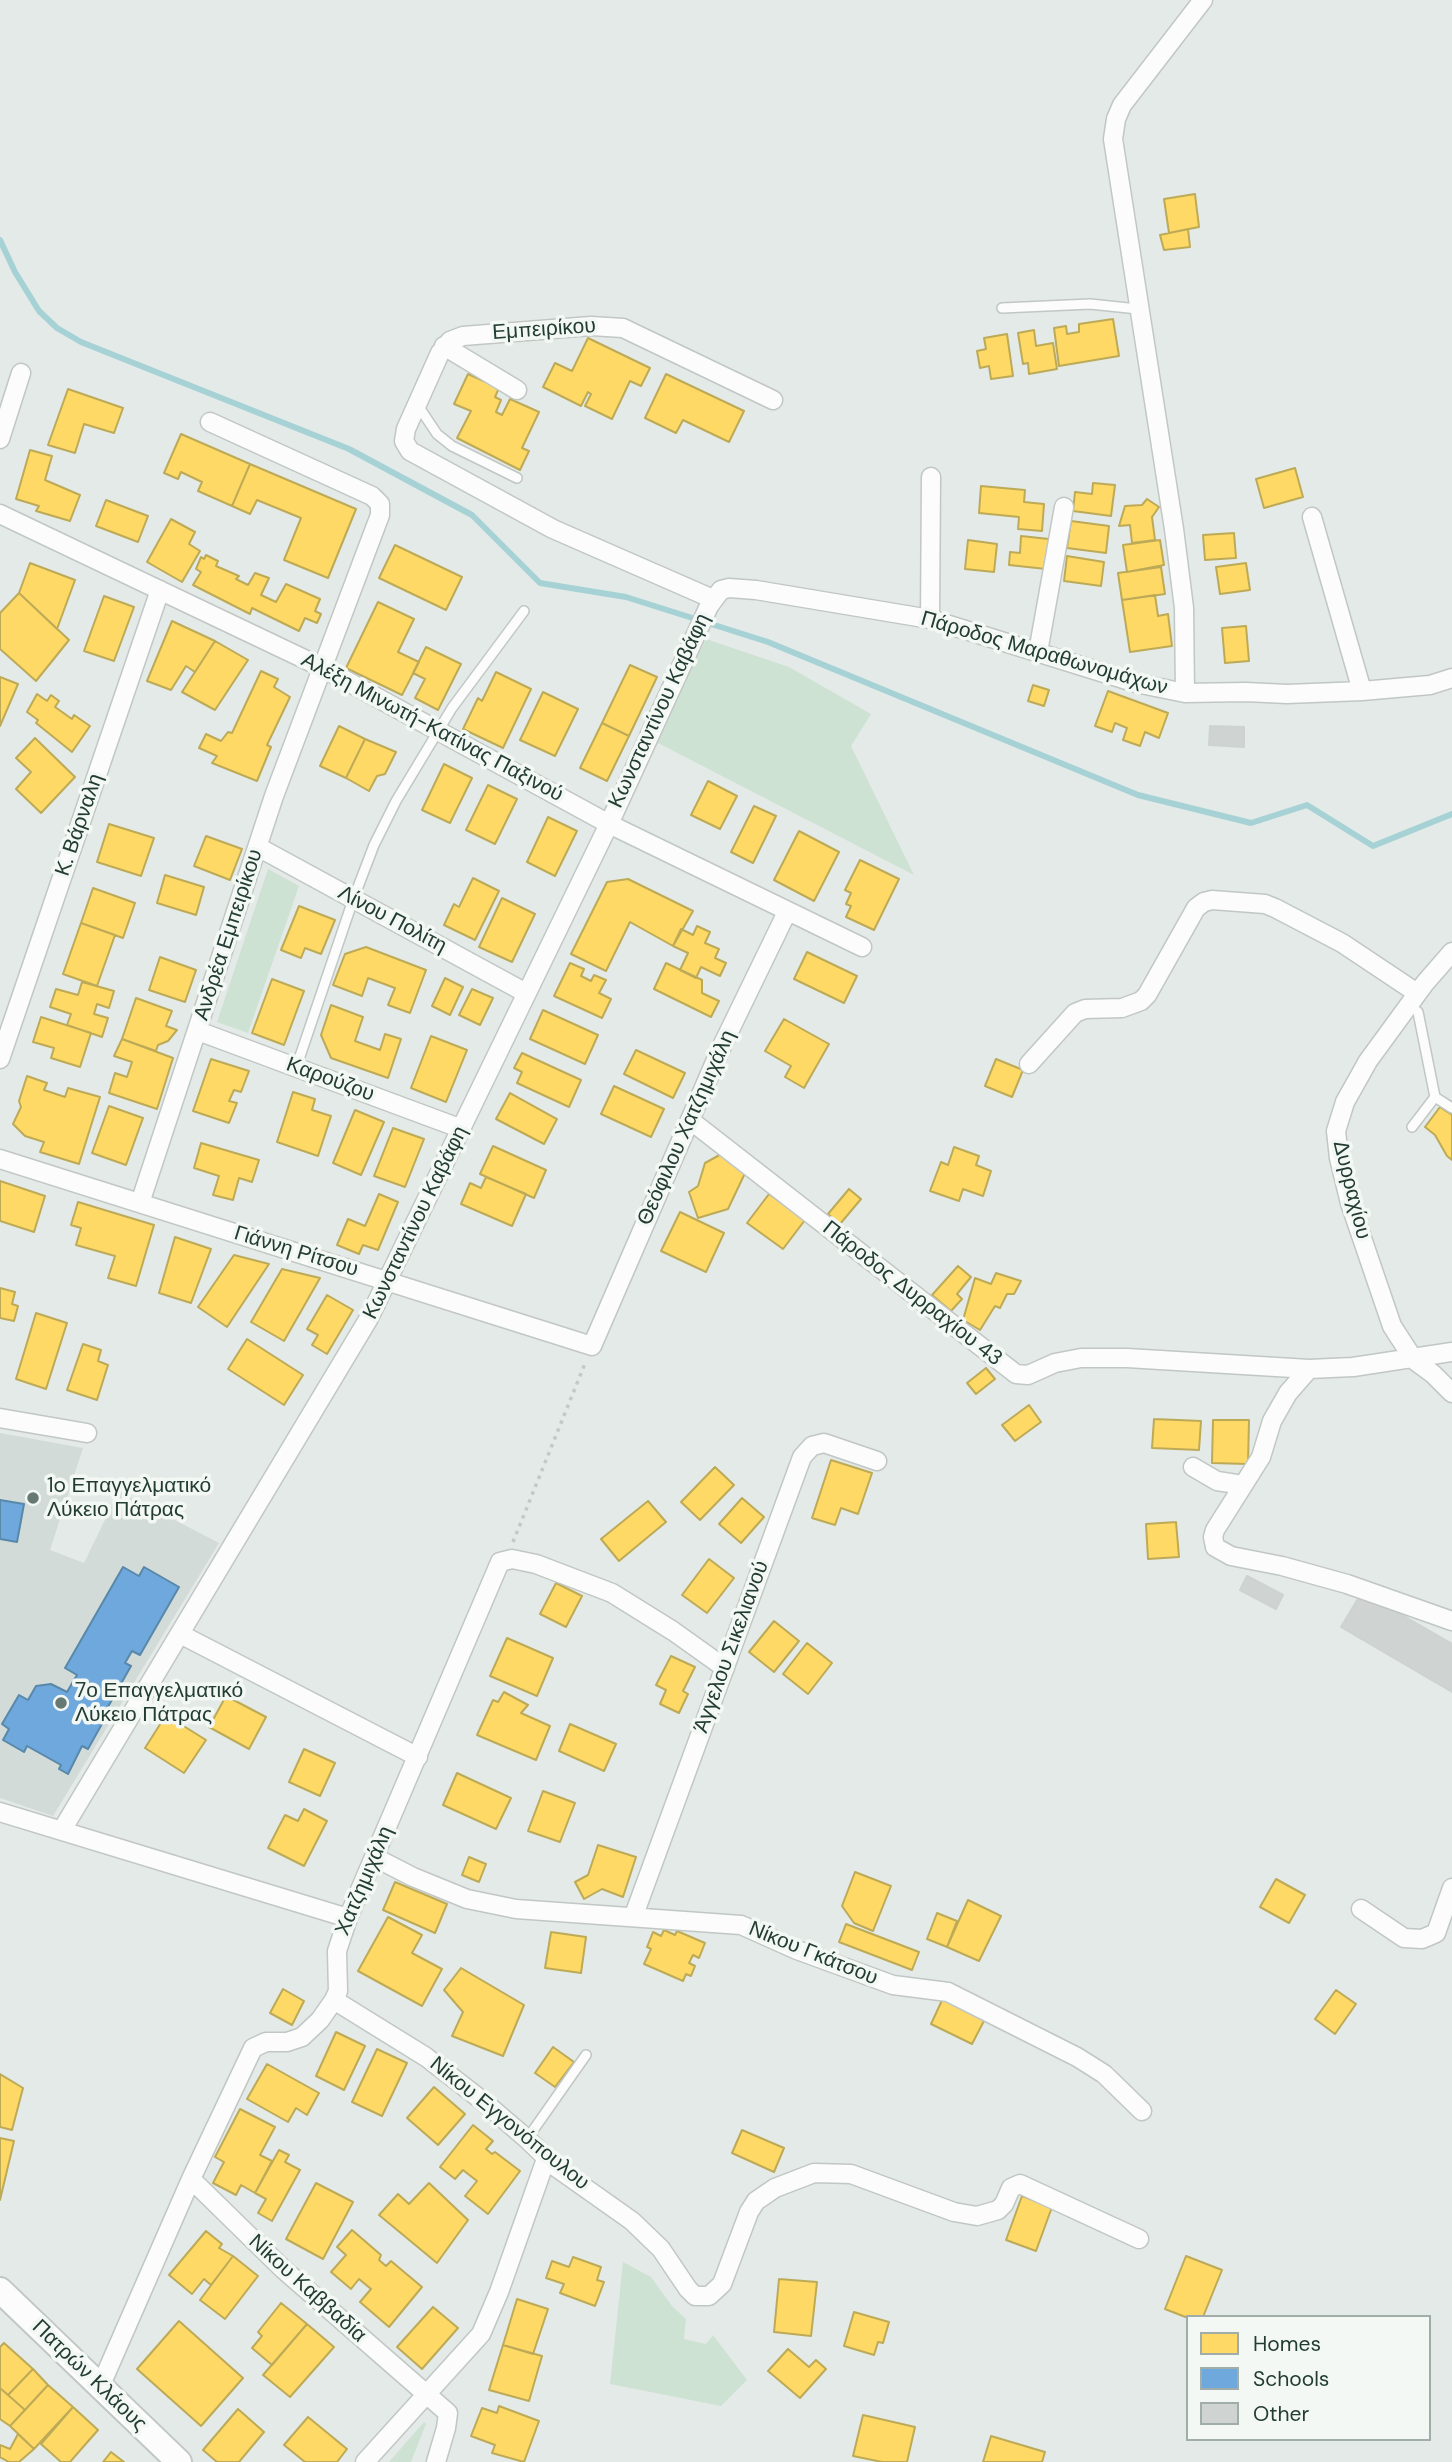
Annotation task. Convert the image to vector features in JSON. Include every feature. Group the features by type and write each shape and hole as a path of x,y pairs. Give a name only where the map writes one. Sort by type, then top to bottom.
{"main road":[{"name":"Πατρών Κλάους","path":"3,2300 179,2462"}],"street":[{"path":"1185,693 1182,594 1114,151 1116,119 1122,105 1203,0"},
{"name":"Εμπειρίκου","path":"444,346 463,336 614,326 640,335 773,400"},
{"path":"517,390 444,346 416,402 404,437 406,447 553,530 714,598"},
{"path":"0,439 21,373"},
{"name":"Ανδρέα Εμπειρίκου","path":"139,1203 321,667 377,525 380,504 372,496 210,422"},
{"path":"930,619 931,477"},
{"path":"1038,652 1064,507"},
{"name":"Αλέξη Μινωτή-Κατίνας Παξινού","path":"0,514 321,667 609,824 863,947"},
{"path":"1312,517 1363,691"},
{"name":"Πάροδος Μαραθωνομάχων","path":"714,598 729,588 757,590 930,619 1136,683 1185,693 1287,694 1363,691 1430,685 1452,678"},
{"name":"Κ. Βάρναλη","path":"0,1059 160,590"},
{"name":"Κωνσταντίνου Καβάφη","path":"62,1830 356,1342 609,824 714,598"},
{"name":"Λίνου Πολίτη","path":"258,847 526,993"},
{"path":"1029,1064 1075,1013 1086,1009 1122,1008 1141,1001 1147,995 1196,908 1212,900 1265,904 1275,908 1342,943 1413,999"},
{"name":"Θεόφιλου Χατζημιχάλη","path":"592,1346 737,1012 787,912"},
{"name":"Δυρραχίου","path":"1449,960 1413,999 1362,1070 1340,1116 1336,1142 1350,1203 1392,1326 1414,1360 1452,1393"},
{"name":"Καρούζου","path":"198,1031 462,1129"},
{"name":"Πάροδος Δυρραχίου 43","path":"690,1120 1016,1374 1028,1375 1065,1360 1099,1357 1309,1369 1414,1360 1452,1352"},
{"name":"Γιάννη Ρίτσου","path":"0,1159 592,1346"},
{"path":"1309,1369 1288,1393 1272,1421 1261,1457 1215,1530 1213,1543 1222,1552 1243,1560 1282,1566 1336,1581 1452,1621"},
{"path":"0,1418 87,1433"},
{"name":"Άγγελου Σικελιανού","path":"634,1915 802,1457 812,1446 824,1443 877,1461"},
{"path":"1193,1467 1217,1481 1242,1485"},
{"path":"503,1561 512,1559 536,1564 612,1593 725,1668"},
{"name":"Χατζημιχάλη","path":"334,2000 338,1991 337,1951 348,1918 503,1561"},
{"path":"180,1634 418,1757"},
{"path":"0,1812 348,1918"},
{"name":"Νίκου Γκάτσου","path":"374,1857 413,1877 467,1899 516,1909 634,1915 741,1925 797,1950 893,1985 948,1992 1077,2056 1104,2074 1142,2112"},
{"path":"1362,1909 1404,1938 1422,1939 1436,1933 1452,1888"},
{"path":"100,2387 191,2179 253,2048 266,2042 287,2042 302,2037 320,2020 334,2000"},
{"name":"Νίκου Εγγονόπουλου","path":"334,2000 426,2057 527,2139 546,2159 641,2228 661,2249 688,2289 700,2297 713,2294 722,2284 749,2212 756,2201 775,2188 814,2173 851,2174 954,2212 977,2216 998,2210 1004,2204 1011,2188 1020,2184 1139,2239"},
{"path":"365,2462 481,2334 499,2292 546,2159"},
{"name":"Νίκου Καββαδία","path":"191,2179 283,2269 448,2413 436,2462"}],"lane":[{"path":"1002,308 1090,304 1138,309"},
{"path":"416,402 437,434 452,446 517,478"},
{"path":"296,1068 374,845 396,801 439,730 524,611"},
{"path":"1413,999 1435,1097 1452,1108"},
{"path":"1412,1127 1435,1097"},
{"path":"527,2139 586,2055"}],"path":[{"path":"503,1561 592,1346"}],"shaded area":[{"name":"7ο Επαγγελματικό Λύκειο Πάτρας","path":"0,1433 83,1448 50,1550 84,1563 119,1491 219,1543 53,1816 0,1798"}],"green space":[{"path":"706,639 789,667 871,714 851,746 914,875 656,742"},
{"path":"268,869 299,886 248,1033 217,1022"},
{"path":"623,2262 651,2277 672,2306 686,2319 684,2339 706,2344 713,2335 747,2380 721,2406 610,2384"},
{"path":"424,2422 426,2424 411,2462 389,2462"}],"building: Homes":[{"path":"1195,194 1199,227 1169,233 1164,199"},
{"path":"1188,229 1190,247 1164,250 1160,235"},
{"path":"1113,319 1119,356 1059,366 1054,328 1066,326 1067,334 1079,332 1079,324"},
{"path":"1034,330 1036,346 1053,343 1057,369 1029,374 1028,363 1023,364 1018,333"},
{"path":"1007,334 1013,376 991,379 989,366 980,368 977,351 986,349 984,338"},
{"path":"588,338 650,368 641,386 630,381 612,419 585,406 591,394 588,392 581,406 543,387 555,363 572,371"},
{"path":"468,374 499,388 495,397 501,400 496,412 502,415 510,399 539,412 522,448 529,451 520,470 457,438 471,411 454,404"},
{"path":"666,374 744,411 729,442 683,420 676,433 645,418"},
{"path":"68,389 123,408 114,433 84,424 75,453 48,445"},
{"path":"181,434 250,464 232,506 198,491 202,482 181,472 178,479 164,473"},
{"path":"30,450 52,456 45,480 80,495 70,521 36,511 39,506 16,499"},
{"path":"250,464 356,509 328,578 284,560 301,518 257,500 250,514 232,506"},
{"path":"1295,468 1303,497 1264,508 1256,479"},
{"path":"1093,483 1115,485 1111,516 1073,511 1075,492 1092,494"},
{"path":"981,486 1025,490 1024,502 1044,504 1042,531 1018,529 1019,517 979,513"},
{"path":"1147,499 1159,507 1152,517 1155,540 1132,543 1130,525 1119,526 1125,506 1142,505"},
{"path":"106,500 148,516 138,542 96,526"},
{"path":"171,519 195,532 189,544 200,551 182,582 147,562"},
{"path":"1071,521 1109,526 1106,553 1067,548"},
{"path":"1234,533 1236,558 1205,560 1203,535"},
{"path":"1021,536 1049,539 1046,569 1009,565 1010,552 1020,553"},
{"path":"968,540 997,544 994,572 965,569"},
{"path":"1160,540 1164,565 1127,572 1123,545"},
{"path":"395,545 462,577 446,610 379,578"},
{"path":"206,555 218,561 216,566 239,576 236,579 248,585 255,573 269,578 261,595 276,602 286,584 320,599 315,611 321,614 317,623 305,618 299,631 252,608 250,614 193,585 201,572 196,569 201,557 204,559"},
{"path":"1067,556 1104,562 1101,586 1064,581"},
{"path":"30,563 75,580 57,629 19,593"},
{"path":"1246,563 1250,590 1220,594 1216,567"},
{"path":"1161,567 1165,594 1122,600 1118,573"},
{"path":"19,593 69,640 36,681 0,649 0,613"},
{"path":"1155,595 1158,616 1168,614 1172,646 1130,652 1122,600"},
{"path":"104,596 134,607 114,661 84,651"},
{"path":"378,602 414,619 398,652 419,662 402,695 346,668"},
{"path":"172,621 215,641 195,672 186,666 171,690 147,681"},
{"path":"1246,626 1249,661 1225,663 1222,628"},
{"path":"215,641 248,660 215,710 182,692"},
{"path":"426,647 461,664 438,710 415,698 425,679 413,673"},
{"path":"630,665 657,677 629,736 602,723"},
{"path":"261,671 278,679 274,687 290,697 267,745 271,747 257,781 212,763 217,756 199,748 206,734 221,741 228,732 232,733"},
{"path":"496,672 531,689 503,748 463,729 478,698 482,701"},
{"path":"0,677 18,684 0,726"},
{"path":"1033,685 1049,690 1044,706 1028,701"},
{"path":"1108,691 1168,713 1159,738 1145,732 1140,746 1123,740 1127,728 1115,723 1112,732 1095,726"},
{"path":"543,692 578,709 555,756 520,740"},
{"path":"37,694 47,701 51,695 59,701 55,707 72,719 74,715 90,726 72,752 36,723 38,720 27,712"},
{"path":"602,723 629,736 607,781 580,768"},
{"path":"339,726 365,739 346,778 320,766"},
{"path":"35,738 75,777 41,813 16,789 31,772 16,758"},
{"path":"365,739 396,752 385,774 377,776 369,791 346,778"},
{"path":"444,764 472,778 450,823 422,810"},
{"path":"708,781 737,796 720,829 691,815"},
{"path":"488,785 517,799 495,844 466,830"},
{"path":"754,806 776,816 753,863 731,852"},
{"path":"548,817 577,831 555,876 527,862"},
{"path":"109,824 154,838 141,876 97,862"},
{"path":"799,831 839,852 814,901 774,880"},
{"path":"206,836 242,849 230,880 194,866"},
{"path":"860,860 899,879 874,930 846,917 851,906 846,904 851,893 845,890"},
{"path":"165,875 204,887 196,915 157,903"},
{"path":"473,878 499,891 475,940 444,925 454,904 459,907"},
{"path":"628,879 693,911 673,946 630,922 606,971 571,954 607,882"},
{"path":"93,888 135,903 123,938 81,923"},
{"path":"502,898 535,914 512,962 479,947"},
{"path":"299,906 335,920 321,954 305,948 301,958 281,950"},
{"path":"81,923 115,935 97,986 63,974"},
{"path":"697,926 710,932 705,943 719,949 715,958 726,963 720,976 701,967 696,978 680,970 688,953 673,946 681,929 693,935"},
{"path":"366,947 426,970 410,1013 388,1005 395,988 368,978 362,996 333,985 345,954"},
{"path":"807,952 857,976 844,1003 794,979"},
{"path":"160,957 196,970 185,1002 149,990"},
{"path":"570,963 584,969 581,976 591,981 594,975 606,980 599,993 611,999 602,1018 554,996"},
{"path":"666,963 702,980 702,993 719,1001 711,1017 654,989"},
{"path":"445,978 463,987 450,1015 432,1006"},
{"path":"272,979 304,991 284,1045 252,1033"},
{"path":"82,982 114,991 109,1008 97,1004 94,1014 108,1018 102,1037 67,1025 71,1014 50,1007 56,989 78,995"},
{"path":"472,989 493,998 480,1025 459,1015"},
{"path":"136,998 172,1011 166,1026 177,1030 168,1041 158,1045 156,1051 122,1039"},
{"path":"331,1005 363,1017 355,1041 380,1050 385,1034 401,1039 388,1078 331,1058 321,1035"},
{"path":"543,1010 598,1035 585,1064 530,1039"},
{"path":"41,1017 91,1033 80,1067 51,1058 54,1048 33,1042"},
{"path":"784,1019 829,1044 804,1088 785,1077 791,1066 765,1051"},
{"path":"431,1036 467,1050 446,1102 411,1088"},
{"path":"122,1039 173,1058 157,1109 109,1093 115,1073 127,1077 132,1062 114,1056"},
{"path":"636,1050 685,1073 673,1098 624,1074"},
{"path":"522,1053 581,1080 569,1107 517,1083 522,1072 514,1068"},
{"path":"211,1059 249,1071 241,1092 234,1090 229,1101 237,1103 229,1123 193,1111"},
{"path":"996,1059 1023,1070 1012,1097 985,1086"},
{"path":"27,1076 47,1083 44,1090 65,1097 68,1088 100,1097 79,1164 40,1152 44,1142 25,1136 13,1124 21,1107 19,1101"},
{"path":"614,1086 664,1109 651,1137 601,1114"},
{"path":"293,1092 315,1099 312,1110 331,1116 318,1156 277,1142"},
{"path":"510,1093 557,1119 544,1144 496,1119"},
{"path":"109,1106 143,1118 126,1165 92,1153"},
{"path":"1440,1107 1452,1115 1452,1160 1435,1135 1425,1127"},
{"path":"355,1110 384,1122 361,1175 333,1163"},
{"path":"393,1128 424,1139 405,1187 374,1176"},
{"path":"201,1143 259,1160 252,1182 239,1178 233,1200 213,1195 219,1176 194,1168"},
{"path":"493,1146 546,1170 534,1198 480,1174"},
{"path":"954,1147 979,1156 976,1165 991,1171 983,1196 963,1189 959,1201 930,1191 941,1162 948,1165"},
{"path":"725,1152 730,1163 746,1171 728,1209 698,1218 689,1192 698,1186 705,1163"},
{"path":"486,1177 526,1194 512,1226 461,1204 470,1183 481,1188"},
{"path":"0,1181 45,1196 34,1232 0,1221"},
{"path":"849,1189 861,1199 840,1224 828,1214"},
{"path":"379,1194 398,1202 378,1250 363,1245 359,1254 337,1245 348,1219 365,1226"},
{"path":"769,1194 805,1220 783,1249 747,1223"},
{"path":"78,1202 154,1225 136,1286 108,1278 115,1256 76,1245 81,1228 71,1225"},
{"path":"680,1212 724,1233 706,1272 661,1251"},
{"path":"175,1237 211,1249 191,1303 159,1293"},
{"path":"234,1255 269,1264 227,1327 198,1307"},
{"path":"958,1266 971,1277 957,1294 962,1299 951,1311 932,1295"},
{"path":"282,1269 320,1278 284,1341 251,1322"},
{"path":"996,1273 1021,1281 1014,1294 1007,1294 1000,1308 995,1306 980,1330 963,1320 975,1278 991,1284"},
{"path":"0,1288 15,1292 12,1304 18,1306 14,1321 0,1318"},
{"path":"327,1295 353,1310 327,1354 312,1345 318,1335 307,1329"},
{"path":"36,1313 67,1323 46,1389 16,1379"},
{"path":"247,1339 303,1375 284,1405 228,1369"},
{"path":"83,1344 101,1350 98,1361 108,1365 97,1400 67,1390"},
{"path":"986,1368 995,1379 976,1394 967,1383"},
{"path":"1029,1405 1041,1422 1015,1441 1002,1425"},
{"path":"1154,1419 1201,1421 1199,1450 1152,1448"},
{"path":"1213,1420 1249,1420 1248,1464 1212,1463"},
{"path":"831,1460 872,1473 858,1514 841,1508 835,1525 812,1518"},
{"path":"715,1467 734,1485 700,1520 681,1502"},
{"path":"742,1498 764,1517 741,1543 719,1524"},
{"path":"648,1501 666,1522 619,1561 601,1539"},
{"path":"1176,1522 1179,1557 1148,1559 1146,1524"},
{"path":"709,1559 734,1578 707,1613 682,1595"},
{"path":"556,1583 582,1596 566,1627 540,1614"},
{"path":"774,1621 799,1641 774,1672 749,1652"},
{"path":"507,1638 553,1658 537,1696 490,1676"},
{"path":"807,1643 832,1663 808,1694 783,1674"},
{"path":"671,1656 695,1667 683,1691 688,1694 679,1713 660,1704 666,1690 656,1685"},
{"path":"504,1692 528,1705 521,1713 550,1726 536,1760 477,1735 493,1700 498,1702"},
{"path":"226,1696 266,1717 249,1749 209,1727"},
{"path":"166,1715 206,1740 184,1773 145,1748"},
{"path":"570,1724 616,1744 604,1771 559,1751"},
{"path":"304,1749 335,1763 320,1796 289,1782"},
{"path":"457,1773 511,1798 496,1829 443,1805"},
{"path":"543,1791 575,1803 560,1842 528,1831"},
{"path":"304,1809 327,1821 304,1866 268,1848 285,1815 298,1821"},
{"path":"598,1845 636,1857 623,1897 602,1889 584,1899 575,1882 588,1875"},
{"path":"469,1857 486,1864 479,1882 462,1875"},
{"path":"855,1872 891,1886 873,1931 854,1923 842,1906"},
{"path":"1276,1879 1305,1895 1289,1923 1260,1907"},
{"path":"395,1882 447,1904 435,1933 383,1910"},
{"path":"968,1900 1001,1916 979,1961 947,1947"},
{"path":"937,1913 957,1921 947,1947 927,1939"},
{"path":"388,1917 422,1935 412,1953 442,1969 422,2006 358,1971"},
{"path":"846,1924 919,1952 912,1970 839,1942"},
{"path":"664,1930 675,1935 677,1931 705,1943 699,1958 693,1955 689,1963 695,1966 691,1976 686,1974 683,1981 644,1964 651,1949 647,1947 653,1932 661,1936"},
{"path":"551,1932 586,1937 581,1973 545,1968"},
{"path":"461,1968 524,2005 503,2056 452,2036 463,2012 444,1990"},
{"path":"283,1989 304,2001 292,2025 270,2013"},
{"path":"1336,1990 1356,2004 1335,2034 1315,2019"},
{"path":"944,1996 986,2017 972,2044 931,2024"},
{"path":"336,2032 365,2046 344,2090 316,2076"},
{"path":"553,2047 574,2062 555,2087 535,2073"},
{"path":"377,2049 407,2063 382,2116 352,2102"},
{"path":"267,2064 319,2093 307,2115 296,2108 288,2122 247,2099"},
{"path":"0,2074 23,2088 12,2130 0,2127"},
{"path":"434,2087 465,2114 438,2145 407,2118"},
{"path":"240,2109 275,2127 260,2155 272,2161 255,2193 241,2185 236,2195 213,2183 224,2162 215,2157"},
{"path":"473,2125 493,2141 486,2149 492,2154 495,2152 520,2171 488,2214 465,2196 477,2181 463,2170 455,2179 440,2167"},
{"path":"742,2130 784,2148 774,2172 732,2153"},
{"path":"0,2138 14,2141 0,2200"},
{"path":"279,2150 289,2155 285,2162 300,2170 272,2221 258,2213 266,2199 255,2193"},
{"path":"316,2183 353,2202 323,2259 286,2239"},
{"path":"429,2183 468,2220 437,2263 379,2215 398,2194 409,2204"},
{"path":"1022,2196 1052,2207 1036,2251 1006,2240"},
{"path":"352,2230 381,2255 379,2260 386,2266 391,2261 422,2287 389,2327 360,2302 371,2289 359,2279 351,2289 331,2272 346,2255 337,2247"},
{"path":"206,2231 222,2244 219,2248 233,2256 211,2285 204,2279 192,2294 169,2275"},
{"path":"233,2256 258,2276 225,2319 200,2300"},
{"path":"1186,2256 1222,2270 1204,2315 1186,2315 1186,2317 1165,2309"},
{"path":"573,2257 601,2267 597,2280 604,2282 595,2306 560,2293 564,2284 546,2278 552,2261 569,2267"},
{"path":"779,2279 817,2282 811,2336 774,2332"},
{"path":"517,2299 548,2309 533,2354 503,2345"},
{"path":"281,2303 307,2324 272,2365 252,2348 262,2336 258,2332"},
{"path":"433,2307 458,2328 422,2369 397,2347"},
{"path":"854,2312 889,2322 883,2343 878,2342 874,2355 844,2346"},
{"path":"179,2321 243,2378 201,2426 137,2369"},
{"path":"307,2324 334,2347 290,2397 263,2375"},
{"path":"4,2343 33,2369 8,2395 0,2388 0,2347"},
{"path":"503,2345 542,2356 529,2401 489,2390"},
{"path":"788,2349 809,2367 816,2360 826,2369 800,2398 768,2371"},
{"path":"33,2369 48,2385 25,2410 8,2395"},
{"path":"48,2385 73,2407 34,2449 10,2426"},
{"path":"0,2388 25,2410 10,2426 0,2419"},
{"path":"499,2406 539,2421 524,2462 492,2453 495,2445 471,2436 482,2408 497,2413"},
{"path":"73,2407 98,2430 70,2462 61,2462 41,2444"},
{"path":"238,2409 264,2432 239,2462 217,2462 203,2450"},
{"path":"863,2415 915,2427 907,2462 882,2462 853,2456"},
{"path":"308,2417 347,2449 337,2462 305,2462 284,2445"},
{"path":"18,2434 34,2449 19,2462 9,2462 0,2457 0,2445 10,2449"},
{"path":"991,2436 1045,2452 1042,2462 983,2462"},
{"path":"111,2452 124,2462 103,2462"}],"building: Schools":[{"path":"0,1500 24,1504 17,1542 0,1539"},
{"path":"123,1567 139,1576 144,1567 179,1587 140,1655 132,1651 125,1663 131,1666 100,1721 103,1722 88,1749 82,1746 68,1774 59,1769 61,1765 27,1746 24,1752 3,1740 9,1729 2,1724 19,1695 28,1700 36,1686 51,1684 67,1692 77,1675 65,1668"}],"building: Other":[{"path":"1210,726 1244,727 1244,747 1209,745"},
{"path":"1247,1576 1283,1595 1276,1609 1240,1590"},
{"path":"1362,1592 1452,1644 1452,1692 1341,1627"}],"waterway":[{"path":"0,240 15,272 39,311 57,328 81,342 349,449 472,515 540,583 626,597 768,642 1138,795 1251,823 1307,805 1373,846 1452,814"}],"place":[{"name":"1o Επαγγελματικό Λύκειο Πάτρας","path":"33,1498"},
{"name":"7ο Επαγγελματικό Λύκειο Πάτρας","path":"61,1703"}]}
